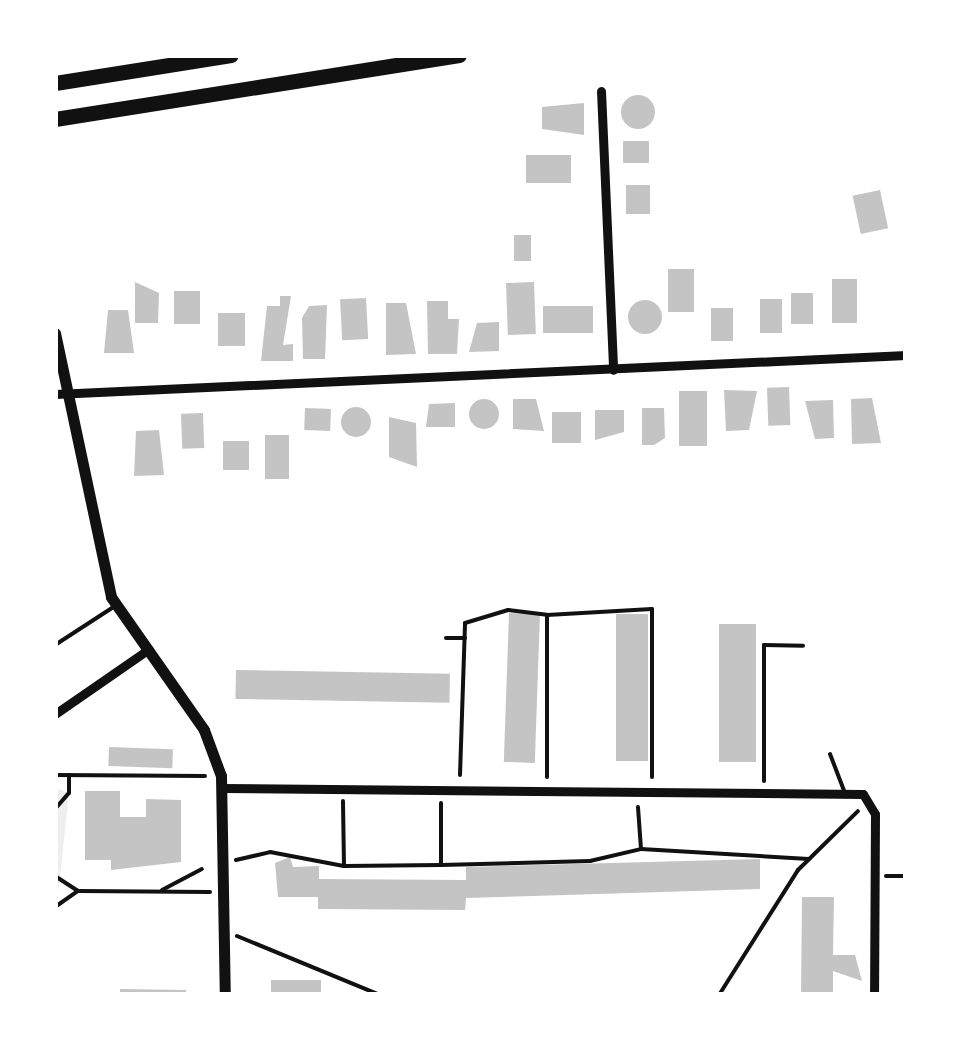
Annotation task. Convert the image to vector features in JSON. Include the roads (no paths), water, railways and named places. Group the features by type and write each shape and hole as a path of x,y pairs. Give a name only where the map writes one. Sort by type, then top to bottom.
{"highway":[{"path":"55,83 232,55"},
{"path":"55,119 459,55"}],"street":[{"path":"601,91 613,370"},
{"path":"55,333 61,395 115,606 204,730 222,782 225,995"},
{"path":"61,395 906,355"},
{"path":"55,714 149,649"},
{"path":"222,782 343,789 846,794 868,802 874,995"}],"lane":[{"path":"55,645 115,606"},
{"path":"830,754 846,794"}]}
